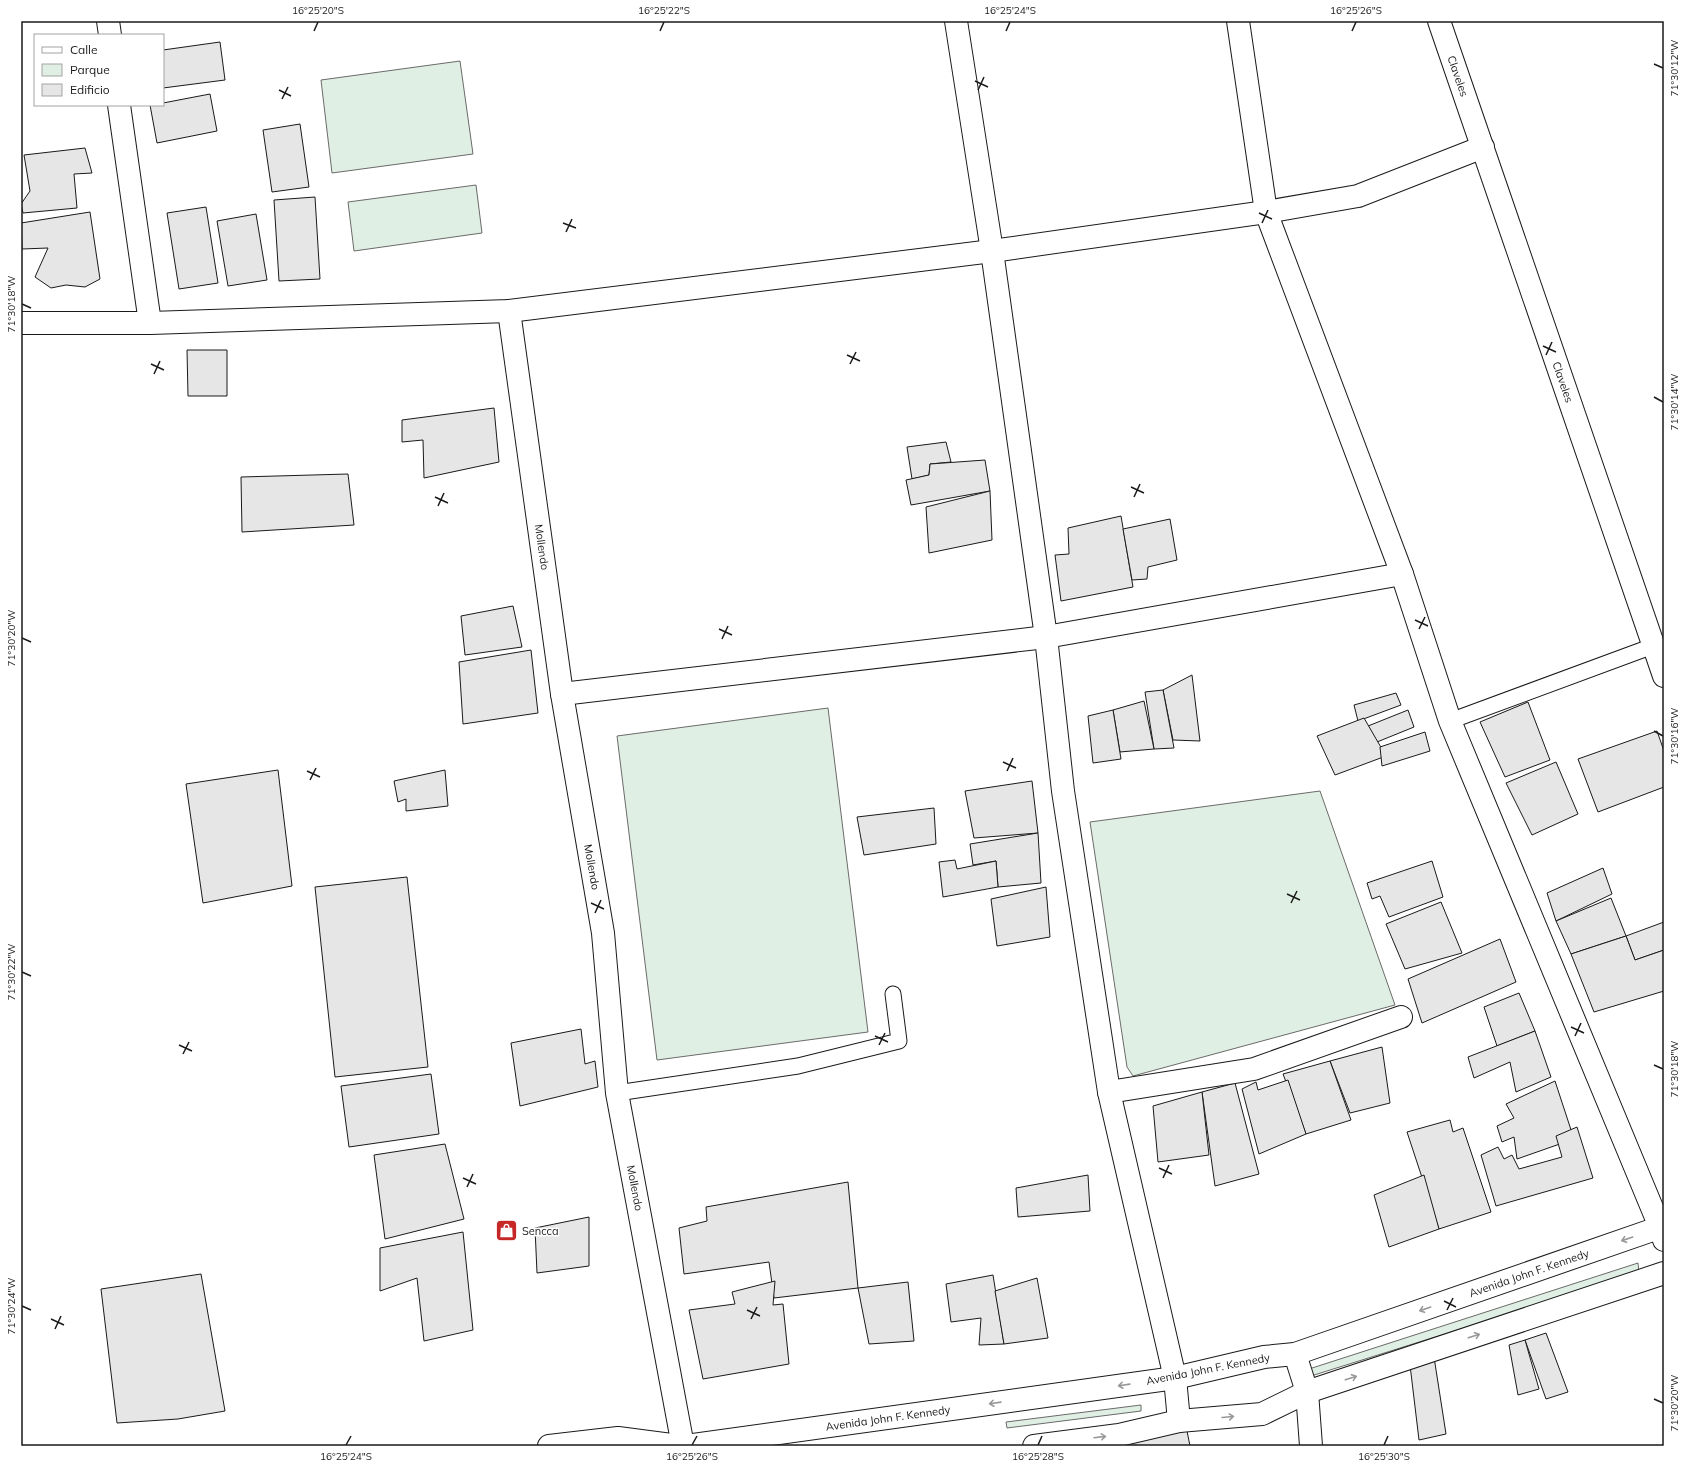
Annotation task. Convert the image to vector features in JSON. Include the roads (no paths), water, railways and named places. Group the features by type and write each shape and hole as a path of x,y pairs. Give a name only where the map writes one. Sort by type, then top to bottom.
{"street":[{"path":"108,21 110,34"},
{"path":"956,21 992,251 1046,637 1063,791 1108,1092 1175,1378 1179,1421"},
{"path":"1238,21 1266,212 1402,574 1450,721 1663,1231"},
{"name":"Claveles","path":"1439,21 1664,676"},
{"path":"119,106 150,323"},
{"path":"21,323 150,323 509,311 992,251 1266,212 1358,196 1483,147"},
{"name":"Mollendo","path":"509,311 562,694 603,933 617,1093 683,1446"},
{"path":"562,694 1046,637 1402,574"},
{"path":"1108,1092 1254,1069 1401,1017"},
{"name":"Avenida John F. Kennedy","path":"686,1446 1175,1378 1264,1357 1295,1354 1663,1231"},
{"path":"1034,1446 1118,1435 1179,1421 1262,1414 1307,1392 1664,1273"},
{"path":"1295,1354 1307,1392 1311,1446"},
{"path":"549,1446 618,1438 679,1446"}],"lane":[{"path":"1450,721 1653,646"},
{"path":"617,1093 798,1066 899,1041 893,994"}],"place":[{"name":"Sencca","path":"506,1231"}]}
